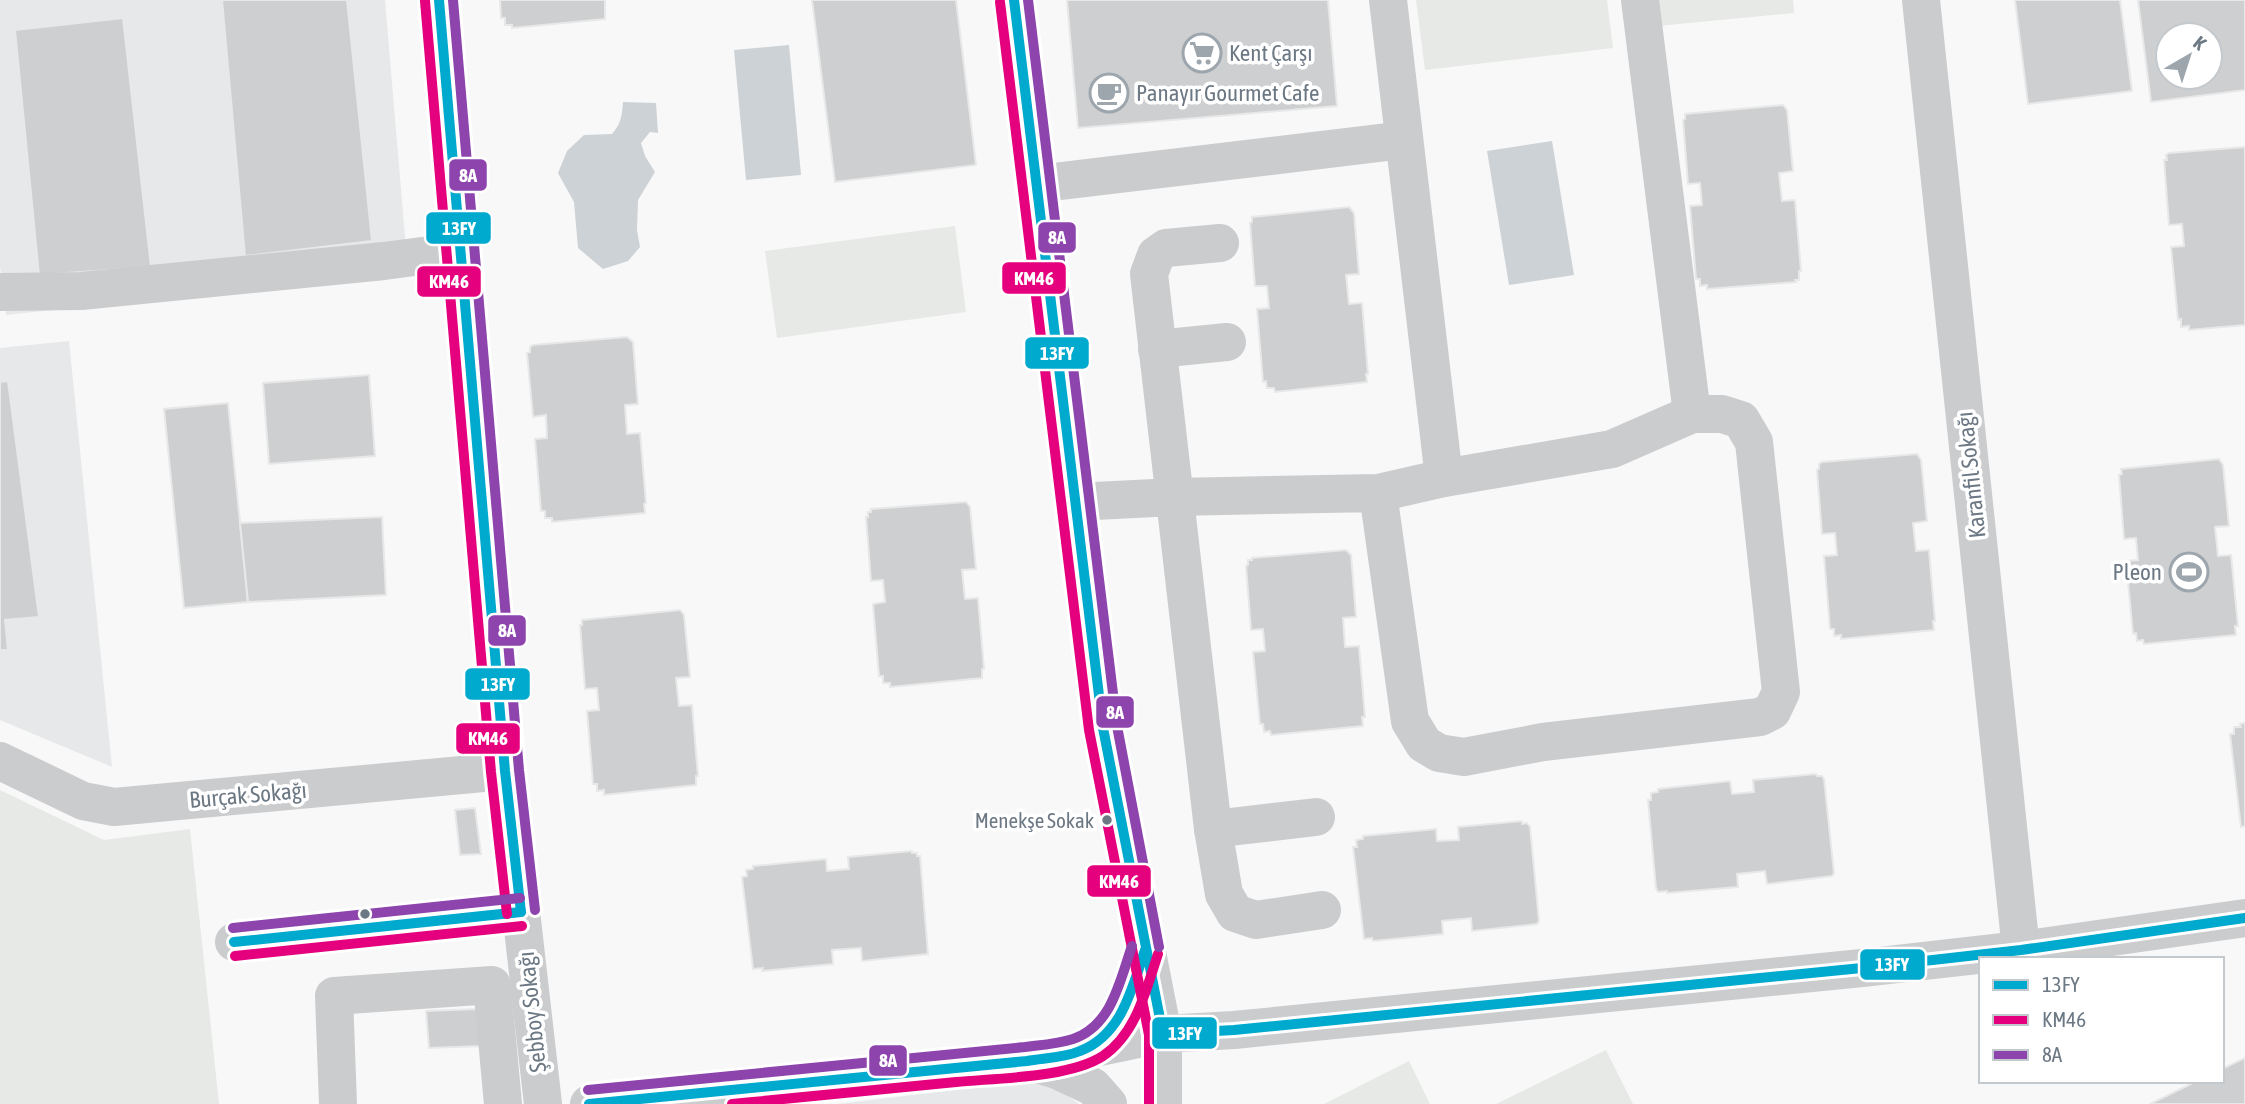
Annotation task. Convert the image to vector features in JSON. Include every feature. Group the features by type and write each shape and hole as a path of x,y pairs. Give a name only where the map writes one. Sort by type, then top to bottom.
{"street":[{"name":"Şebboy Sokağı","path":"439,0 505,771 543,1104"},
{"path":"1014,0 1102,728 1163,1034 1163,1104"},
{"path":"1388,0 1444,478"},
{"path":"1640,0 1692,414"},
{"name":"Karanfil Sokağı","path":"1921,0 2021,950"},
{"path":"1036,184 1404,140"},
{"path":"1220,243 1166,248 1156,255 1149,274 1213,828 1224,894 1235,913 1256,920 1322,910"},
{"path":"0,292 94,289 460,251"},
{"path":"1157,349 1227,342"},
{"path":"1075,502 1378,493 1444,478 1612,449 1692,414 1722,414 1741,420 1754,442 1781,692 1772,711 1760,717 1543,741 1464,757 1439,753 1424,744 1410,721 1378,493"},
{"name":"Burçak Sokağı","path":"0,761 83,801 114,807 505,771"},
{"path":"1213,828 1315,817"},
{"path":"234,942 521,912"},
{"path":"589,1104 1027,1061 1163,1034 1247,1029 1862,968 2021,950 2245,918"},
{"path":"1081,1051 1107,1035 1121,1017 1145,950"},
{"path":"338,1104 334,996 492,985 503,1104"},
{"path":"1027,1061 1057,1070 1093,1087 1108,1104"}],"shaded area":[{"path":"0,0 385,0 408,272 6,315 0,266"},
{"path":"1416,0 1607,0 1613,48 1425,70"},
{"path":"1654,0 1793,0 1794,13 1658,26"},
{"path":"789,45 801,175 746,180 734,50"},
{"path":"623,102 656,103 658,133 650,132 641,143 655,172 638,200 637,230 640,247 628,261 603,269 578,248 574,202 558,173 567,151 584,135 612,134 620,119"},
{"path":"1552,141 1574,275 1509,285 1487,151"},
{"path":"955,226 966,312 777,338 765,251"},
{"path":"69,341 112,767 0,720 0,348"},
{"path":"0,790 104,840 190,829 219,1104 0,1104"},
{"path":"1606,1050 1633,1104 1496,1104"},
{"path":"1409,1061 1430,1104 1324,1104"},
{"path":"1046,1079 1079,1104 838,1104"}],"building":[{"path":"222,0 347,0 372,241 245,256"},
{"path":"500,0 605,0 605,19 512,28 512,25 505,25 505,18 501,18"},
{"path":"812,0 956,0 976,165 835,182"},
{"name":"Kent Çarşı","path":"1067,0 1328,0 1337,106 1078,128"},
{"path":"2015,0 2120,0 2132,91 2028,104"},
{"path":"2138,0 2245,0 2245,90 2151,102"},
{"path":"123,18 151,267 39,275 15,30"},
{"path":"1783,105 1787,110 1793,171 1779,173 1782,201 1795,200 1801,271 1799,280 1707,289 1707,285 1700,286 1700,279 1696,279 1690,206 1702,205 1700,183 1688,184 1683,120 1685,114"},
{"path":"2245,147 2245,325 2189,330 2189,326 2181,327 2181,319 2178,320 2171,247 2184,246 2182,224 2169,225 2164,160 2167,160 2166,155 2169,153"},
{"path":"1349,207 1354,213 1359,274 1346,275 1349,304 1362,303 1367,382 1275,392 1274,388 1267,388 1266,381 1263,382 1257,309 1269,308 1267,286 1255,286 1250,223 1252,217"},
{"path":"627,337 633,342 638,404 625,405 627,434 640,433 645,513 552,522 552,518 545,518 545,511 541,511 535,439 547,438 546,415 533,417 527,353 533,345"},
{"path":"369,375 375,456 269,464 263,383"},
{"path":"8,381 39,617 5,620 8,650 0,650 0,382"},
{"path":"228,403 248,602 184,608 164,409"},
{"path":"1917,454 1921,460 1927,521 1913,523 1916,551 1929,550 1934,630 1841,639 1841,635 1834,636 1834,629 1830,629 1824,556 1837,555 1835,533 1822,534 1817,470 1819,464"},
{"path":"2219,459 2223,465 2229,526 2215,527 2218,556 2231,555 2238,626 2235,626 2236,635 2144,644 2143,640 2137,641 2136,633 2133,634 2126,561 2138,560 2136,538 2124,539 2119,475 2122,474 2121,469"},
{"path":"966,502 970,507 976,569 962,570 965,599 978,598 984,669 982,678 890,687 890,683 883,683 883,676 879,676 873,604 885,602 883,580 871,581 866,517 868,512 871,512 871,509"},
{"path":"382,517 386,595 248,602 240,523"},
{"path":"1346,550 1351,555 1356,617 1343,618 1345,647 1359,646 1365,717 1362,717 1363,726 1271,735 1270,731 1264,732 1263,724 1260,724 1253,652 1265,651 1263,629 1251,630 1246,566 1248,560"},
{"path":"680,610 684,615 690,677 676,678 679,706 692,705 698,776 696,785 604,795 604,790 597,791 597,784 593,784 587,711 599,710 597,688 585,689 580,625 582,620"},
{"path":"2245,723 2245,826 2241,827 2230,734 2234,734 2234,727 2241,727 2240,724"},
{"path":"1816,774 1824,779 1834,873 1832,876 1767,884 1765,871 1737,874 1738,887 1658,892 1648,800 1651,800 1651,793 1658,792 1658,789 1730,781 1732,794 1754,792 1753,780"},
{"path":"475,808 481,854 460,855 455,810"},
{"path":"1522,821 1522,824 1527,823 1530,827 1539,921 1537,924 1472,931 1471,918 1442,921 1443,934 1373,941 1372,938 1364,939 1353,847 1357,847 1356,840 1363,839 1363,836 1436,829 1437,841 1459,840 1458,827"},
{"path":"912,851 920,856 928,954 862,961 861,948 832,950 833,964 762,971 763,968 753,969 742,877 747,876 746,870 753,869 753,866 826,859 827,871 849,869 848,857"},
{"path":"479,1009 482,1046 429,1048 426,1011"},
{"path":"2245,1058 2245,1104 2150,1104 2193,1083 2224,1083 2224,1068"}],"transit line":[{"name":"13FY","path":"439,0 505,771 521,912"},
{"name":"8A","path":"453,0 519,770 535,910"},
{"name":"13FY","path":"1014,0 1103,728 1163,1034 1234,1030 1862,968 2021,950 2245,918"},
{"name":"8A","path":"1028,0 1117,726 1159,947"},
{"name":"KM46","path":"425,1 491,772 507,914"},
{"name":"KM46","path":"1000,2 1089,730 1149,1035 1149,1104"},
{"name":"8A","path":"233,928 520,898"},
{"name":"13FY","path":"234,942 521,912"},
{"name":"KM46","path":"235,956 522,926"},
{"name":"8A","path":"588,1090 1067,1041 1086,1033 1106,1013 1132,946"},
{"name":"13FY","path":"589,1104 1027,1061 1074,1053 1094,1044 1116,1022 1130,994 1145,950"},
{"name":"KM46","path":"732,1104 1032,1076 1089,1063 1114,1047 1132,1024 1158,954"}],"place":[{"name":"Kent Çarşı","path":"1202,53"},
{"name":"Panayır Gourmet Cafe","path":"1109,93"},
{"name":"Pleon","path":"2189,572"},
{"name":"Menekşe Sokak","path":"1107,820"}]}
